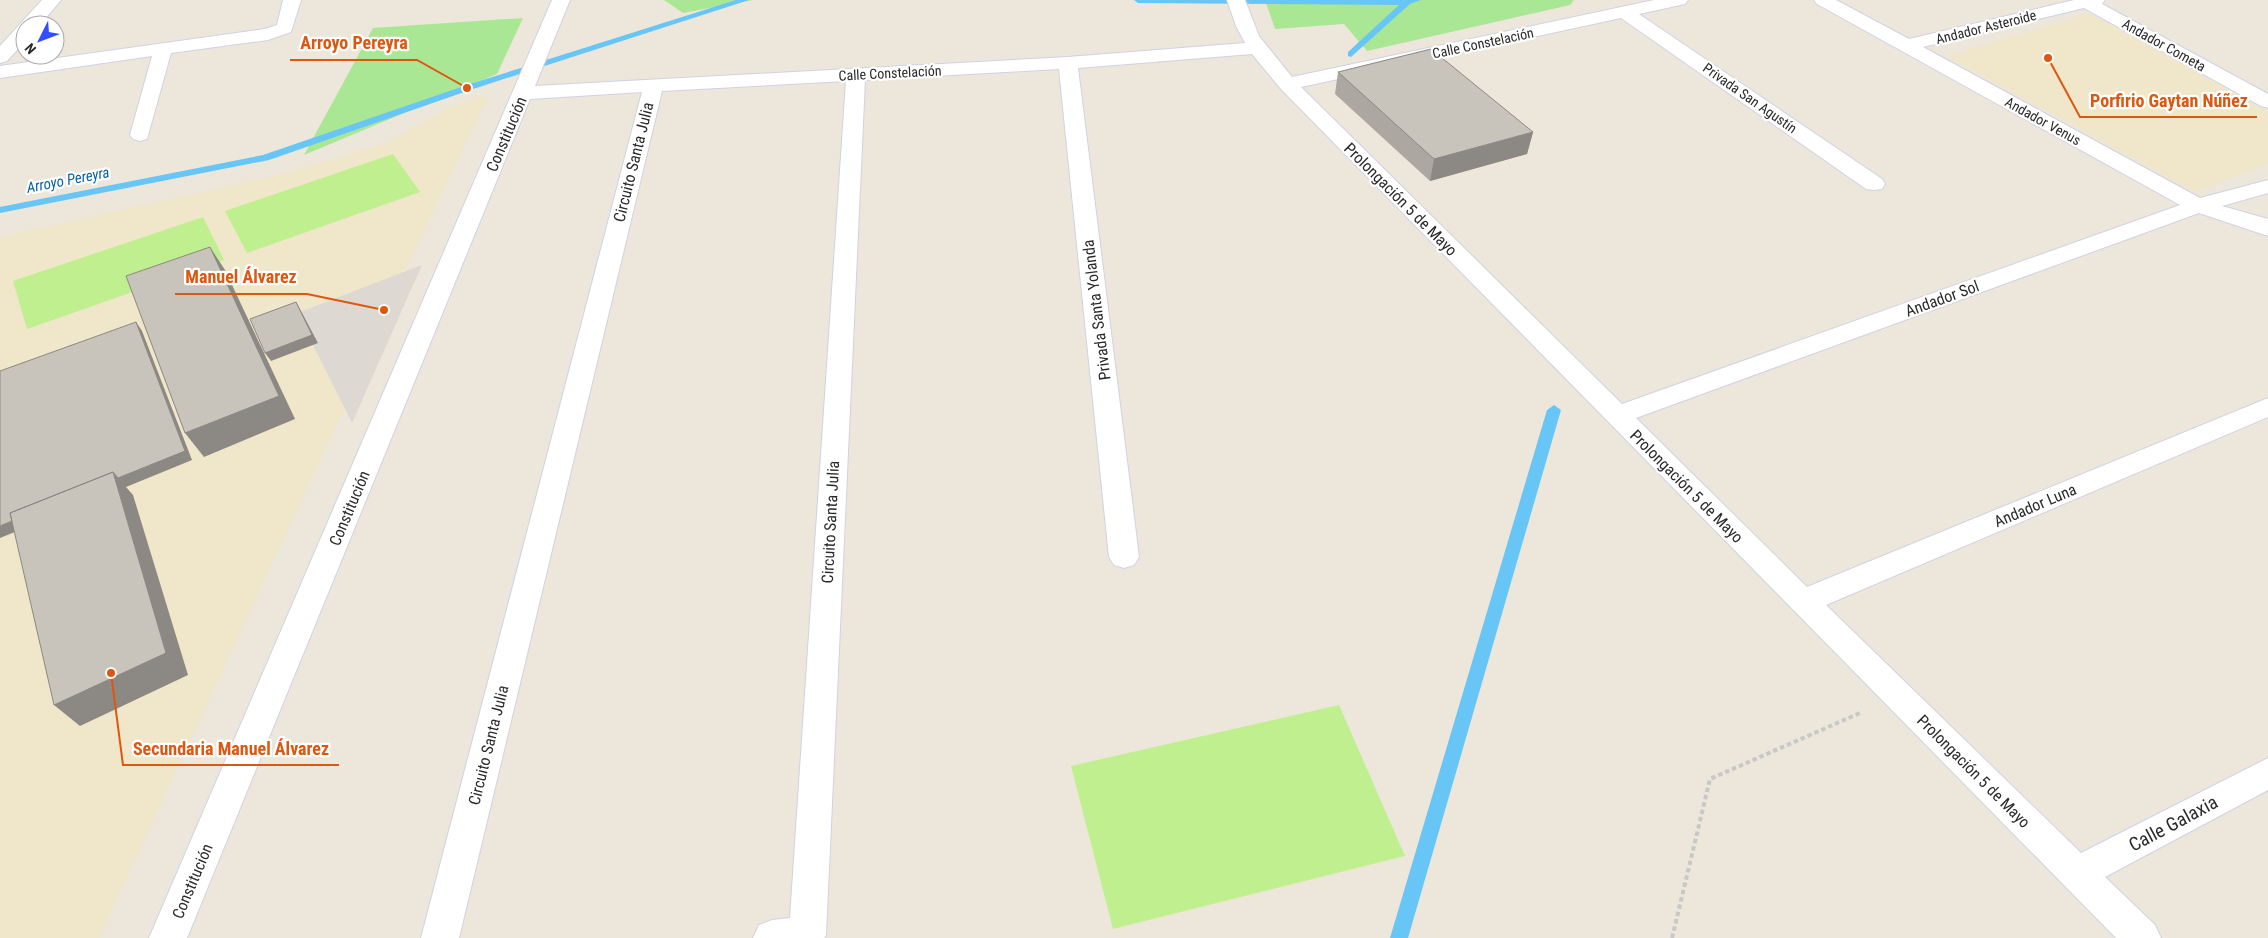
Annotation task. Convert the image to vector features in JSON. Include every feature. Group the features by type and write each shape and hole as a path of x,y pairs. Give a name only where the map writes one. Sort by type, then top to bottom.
{"street":[{"path":"39,15 52,0"},
{"path":"0,72 268,34 285,28 292,0"},
{"name":"Constitución","path":"168,938 561,0"},
{"name":"Calle Constelación","path":"1287,84 1626,13 1679,0"},
{"name":"Andador Venus","path":"1823,0 2198,206 2260,224 2268,229"},
{"name":"Andador Asteroide","path":"1905,46 2091,1"},
{"name":"Andador Cometa","path":"2091,1 2268,102"},
{"name":"Prolongación 5 de Mayo","path":"1239,12 1256,48 1287,84 1803,602 2142,938"},
{"name":"Privada San Agustín","path":"1626,13 1874,184"},
{"path":"0,57 15,41"},
{"name":"Calle Constelación","path":"527,85 653,86 1068,63 1256,48"},
{"path":"140,135 163,49"},
{"name":"Privada Santa Yolanda","path":"1068,63 1124,558"},
{"name":"Circuito Santa Julia","path":"772,938 807,935 856,74"},
{"name":"Circuito Santa Julia","path":"440,938 653,86"},
{"name":"Andador Sol","path":"1617,414 2198,206 2268,186"},
{"name":"Andador Luna","path":"1803,602 2268,407"},
{"name":"Calle Galaxia","path":"2077,873 2268,773"}],"path":[{"path":"1672,938 1710,779 1898,696"}],"shaded area":[{"path":"2090,14 2268,112 2268,164 2195,192 1946,56"},
{"path":"489,94 405,272 297,313 344,409 99,938 0,938 0,237 279,175 387,143 450,107"},
{"path":"422,265 405,303 352,423 297,313"}],"green space":[{"path":"664,0 753,0 683,13"},
{"path":"1265,0 1574,0 1570,5 1367,51 1344,24 1275,29"},
{"path":"523,18 497,74 304,155 373,28"},
{"path":"393,154 420,192 247,253 225,211"},
{"path":"203,217 224,260 27,329 13,281"},
{"path":"1339,705 1405,856 1113,929 1071,766"}],"building":[{"path":"1431,49 1533,132 1434,159 1338,72"},
{"path":"210,247 279,396 185,433 126,276"},
{"path":"296,302 312,335 265,353 250,319"},
{"path":"136,322 185,451 118,478 113,472 10,513 12,521 0,526 0,371"},
{"path":"113,472 166,653 54,705 10,513"}],"waterway":[{"name":"Arroyo Pereyra","path":"0,210 265,158 467,88 745,0"},
{"name":"Arroyo Pereyra","path":"1138,0 1407,2"},
{"name":"Arroyo Pereyra","path":"1407,2 1417,0"},
{"path":"1351,54 1407,2"},
{"path":"1399,938 1554,410"}],"place":[{"name":"Porfirio Gaytan Núñez","path":"2048,58"},
{"name":"Arroyo Pereyra","path":"467,88"},
{"name":"Manuel Álvarez","path":"384,310"},
{"name":"Secundaria Manuel Álvarez","path":"111,673"}]}
